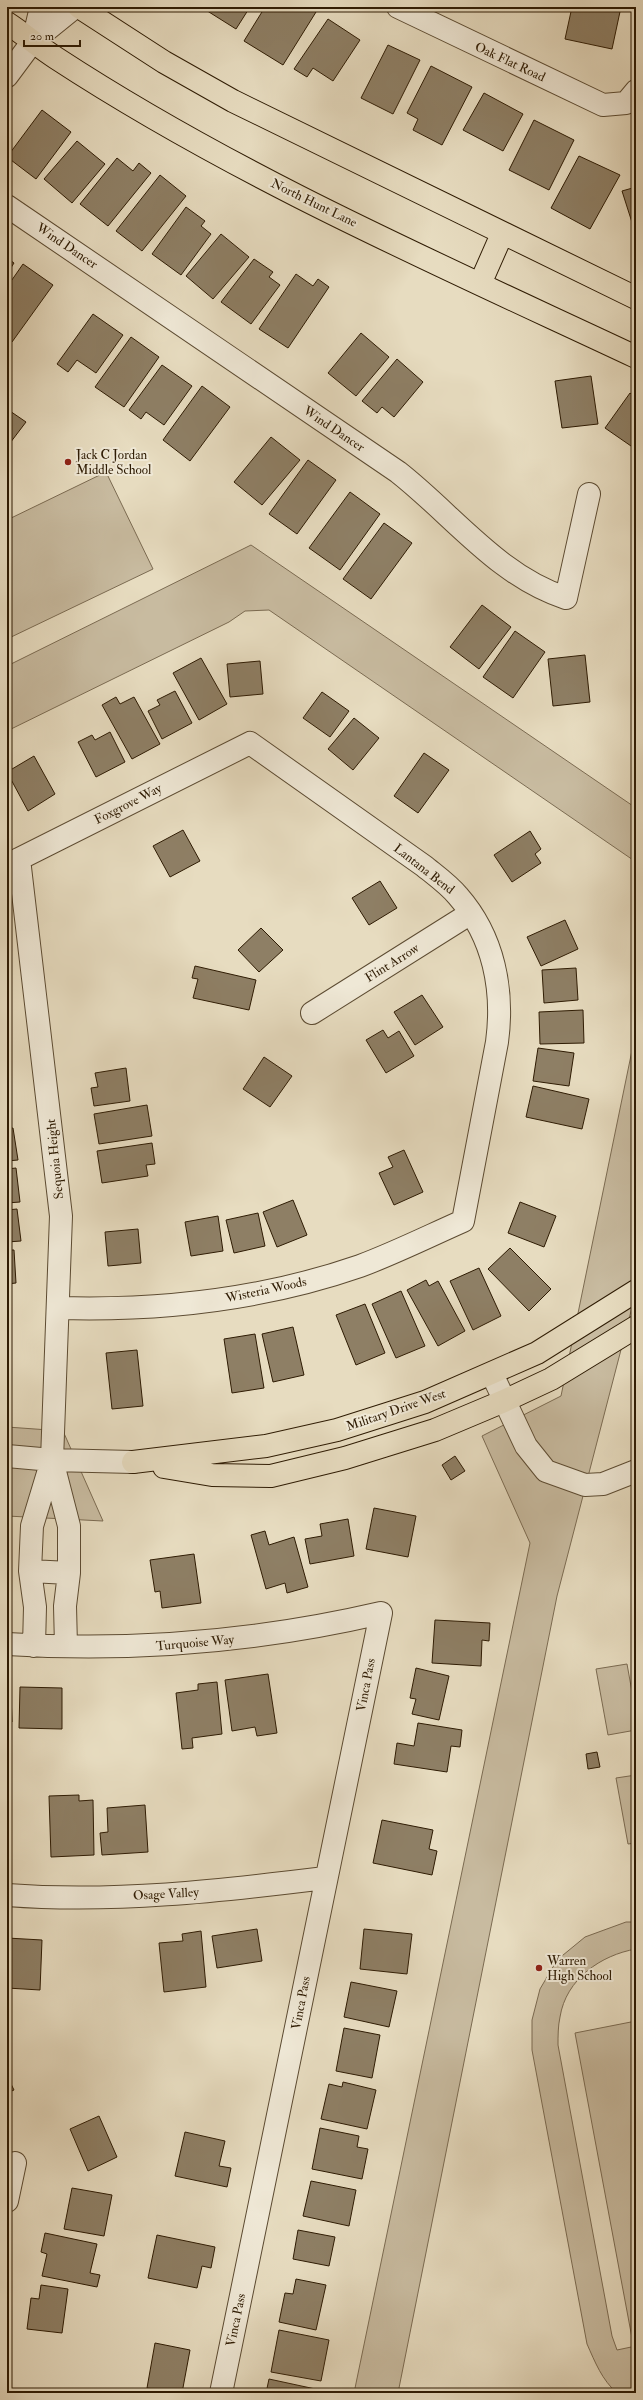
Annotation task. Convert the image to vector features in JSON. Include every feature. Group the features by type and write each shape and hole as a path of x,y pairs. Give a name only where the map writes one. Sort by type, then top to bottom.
{"main road":[{"path":"79,7 164,62 233,101 502,234 636,298"},
{"name":"North Hunt Lane","path":"7,23 55,58 121,98 252,173 480,284 636,357"},
{"path":"480,284 502,234"},
{"name":"Military Drive West","path":"133,1462 207,1454 299,1439 425,1402 492,1374 537,1352 636,1291"},
{"name":"Military Drive West","path":"133,1462 212,1475 271,1476 345,1458 435,1430 504,1401 551,1379 636,1327"}],"street":[{"path":"33,41 41,7"},
{"path":"7,76 33,41 75,7"},
{"name":"Oak Flat Road","path":"398,7 603,105 631,97"},
{"name":"Wind Dancer","path":"7,206 398,472 424,492 502,564 524,581 545,592 566,598 589,494"},
{"name":"Foxgrove Way","path":"13,862 250,743"},
{"name":"Lantana Bend","path":"250,743 424,866 449,886 471,913 488,944 494,964 501,1015 463,1221"},
{"name":"Sequoia Height","path":"13,862 58,1181 61,1255 52,1460 32,1526 30,1571 35,1607 34,1646"},
{"name":"Flint Arrow","path":"312,1013 471,913"},
{"name":"Wisteria Woods","path":"58,1308 147,1308 213,1301 250,1294 323,1277 361,1265 463,1221"},
{"path":"492,1374 526,1446 546,1471 585,1485 603,1484 636,1471"},
{"name":"Military Drive West","path":"7,1456 52,1460 133,1462"},
{"name":"Sequoia Height","path":"52,1460 70,1526 69,1573 65,1606 66,1646"},
{"path":"30,1571 69,1573"},
{"name":"Turquoise Way","path":"7,1644 34,1646 138,1647 238,1639 381,1613"},
{"name":"Vinca Pass","path":"221,2393 325,1878 381,1613"},
{"name":"Osage Valley","path":"7,1895 102,1897 174,1895 325,1878"},
{"path":"7,2201 15,2163"}],"shaded area":[{"path":"106,472 153,569 7,639 7,520"},
{"path":"251,545 636,808 636,862 269,610 245,611 229,622 7,731 7,666"},
{"path":"636,1031 636,1292 557,1596 398,2393 354,2393 530,1543 482,1436 561,1396"},
{"path":"7,1427 63,1431 103,1521 7,1516"},
{"path":"627,1664 636,1714 636,1730 608,1735 596,1669"},
{"path":"636,1775 636,1843 628,1844 616,1778"},
{"path":"626,1922 636,1922 636,1949 623,1952 598,1963 577,1980 569,1991 564,2003 559,2024 558,2045 612,2336 617,2350 636,2346 636,2393 617,2393 612,2388 599,2370 587,2344 532,2050 532,2020 540,1989 557,1960 585,1937"},
{"path":"636,2021 636,2337 632,2338 575,2033"}],"building":[{"path":"201,7 250,7 236,29"},
{"path":"265,7 307,7 316,12 283,65 244,41"},
{"path":"572,7 621,7 612,49 565,39"},
{"path":"328,19 360,40 333,81 313,68 307,77 294,69"},
{"path":"388,45 420,60 393,114 361,98"},
{"path":"431,66 472,87 442,145 413,130 418,119 407,113"},
{"path":"484,93 523,114 503,151 463,130"},
{"path":"42,110 71,132 36,179 7,157"},
{"path":"534,120 574,140 549,190 509,170"},
{"path":"77,141 105,164 72,203 44,179"},
{"path":"579,156 620,175 590,229 551,208"},
{"path":"117,158 133,171 139,163 151,173 108,226 80,204"},
{"path":"160,175 186,196 142,251 116,231"},
{"path":"636,187 636,235 622,191"},
{"path":"186,207 205,221 201,226 211,234 181,275 152,254"},
{"path":"221,234 249,257 213,299 186,276"},
{"path":"7,258 14,263 7,274"},
{"path":"254,259 273,272 269,277 280,285 251,324 221,302"},
{"path":"23,264 53,285 12,342 7,339 7,287"},
{"path":"296,274 313,286 318,279 329,287 288,348 259,329"},
{"path":"93,314 123,335 96,373 77,360 68,372 57,364"},
{"path":"361,333 389,357 356,396 328,373"},
{"path":"131,337 159,357 124,407 95,387"},
{"path":"397,359 423,382 394,417 382,407 377,413 362,401"},
{"path":"162,365 192,386 164,425 146,412 141,419 129,410"},
{"path":"591,376 598,424 562,428 555,381"},
{"path":"202,386 230,407 190,461 163,440"},
{"path":"630,393 636,398 636,440 631,446 605,428"},
{"path":"7,409 26,422 7,447"},
{"path":"271,437 300,460 262,505 234,482"},
{"path":"308,460 336,480 297,534 269,514"},
{"path":"350,492 380,514 340,570 309,548"},
{"path":"384,523 412,543 371,599 343,579"},
{"path":"482,605 511,627 479,669 450,647"},
{"path":"515,631 545,652 513,698 483,677"},
{"path":"585,655 590,702 553,706 548,659"},
{"path":"201,658 227,704 199,720 173,673"},
{"path":"260,661 263,694 230,697 227,664"},
{"path":"175,691 192,723 162,739 148,711 160,705 157,700"},
{"path":"322,692 349,711 330,737 303,718"},
{"path":"116,697 120,704 134,697 160,744 132,759 102,705"},
{"path":"354,718 379,738 353,770 328,749"},
{"path":"110,732 125,762 96,777 78,742 92,735 95,740"},
{"path":"424,753 449,770 418,813 394,796"},
{"path":"34,756 55,794 28,811 7,772"},
{"path":"183,830 200,861 170,877 153,846"},
{"path":"530,831 541,849 535,854 541,863 512,882 494,855"},
{"path":"380,881 397,908 369,925 352,898"},
{"path":"565,920 578,949 541,966 527,937"},
{"path":"261,928 283,950 259,972 238,950"},
{"path":"195,966 256,980 249,1010 193,998 198,979 192,978"},
{"path":"576,968 578,1000 544,1003 542,970"},
{"path":"422,995 443,1027 415,1045 394,1012"},
{"path":"583,1010 584,1043 540,1044 539,1012"},
{"path":"383,1030 388,1038 399,1031 414,1056 386,1073 366,1040"},
{"path":"538,1048 574,1053 569,1086 533,1081"},
{"path":"264,1057 292,1076 270,1107 243,1089"},
{"path":"126,1068 130,1101 94,1106 91,1088 98,1087 95,1073"},
{"path":"533,1086 589,1099 582,1129 526,1117"},
{"path":"147,1105 152,1136 99,1144 94,1114"},
{"path":"13,1128 18,1160 7,1161 7,1129"},
{"path":"152,1143 155,1164 146,1165 148,1176 102,1183 97,1151"},
{"path":"404,1150 423,1192 394,1205 379,1173 393,1167 388,1157"},
{"path":"16,1168 20,1202 7,1203 7,1169"},
{"path":"293,1200 307,1235 277,1247 263,1212"},
{"path":"520,1202 556,1216 544,1247 508,1233"},
{"path":"17,1209 21,1241 7,1242 7,1210"},
{"path":"258,1213 265,1246 234,1253 226,1220"},
{"path":"218,1216 223,1251 191,1256 185,1222"},
{"path":"138,1229 141,1263 108,1266 105,1232"},
{"path":"510,1248 551,1289 529,1311 488,1269"},
{"path":"7,1250 14,1250 16,1283 7,1284"},
{"path":"479,1268 501,1316 473,1330 450,1281"},
{"path":"426,1280 429,1286 438,1281 465,1331 438,1346 407,1290"},
{"path":"401,1291 425,1346 396,1358 372,1304"},
{"path":"365,1304 385,1353 356,1365 336,1315"},
{"path":"293,1327 304,1375 273,1382 262,1334"},
{"path":"7,1328 9,1329 8,1361 7,1361"},
{"path":"255,1334 264,1388 232,1393 224,1339"},
{"path":"137,1350 143,1406 112,1409 106,1353"},
{"path":"455,1456 465,1471 451,1480 442,1465"},
{"path":"374,1508 416,1516 408,1557 366,1549"},
{"path":"348,1519 354,1556 310,1564 305,1539 322,1536 320,1524"},
{"path":"265,1531 269,1545 294,1537 308,1587 287,1593 285,1583 266,1589 251,1535"},
{"path":"194,1554 201,1603 162,1608 160,1591 155,1592 150,1560"},
{"path":"435,1620 490,1623 489,1641 482,1640 481,1666 432,1663"},
{"path":"416,1668 449,1676 439,1720 412,1714 416,1699 410,1698"},
{"path":"268,1674 277,1733 257,1736 255,1727 232,1731 225,1680"},
{"path":"217,1682 222,1734 192,1738 193,1748 182,1749 176,1693 198,1690 198,1684"},
{"path":"20,1687 62,1688 62,1729 19,1728"},
{"path":"7,1693 11,1693 12,1722 7,1722"},
{"path":"418,1723 462,1730 460,1747 451,1746 447,1772 394,1764 397,1743 414,1746"},
{"path":"597,1752 600,1767 588,1769 586,1754"},
{"path":"79,1795 79,1801 93,1800 94,1855 51,1857 49,1796"},
{"path":"145,1805 148,1852 102,1855 100,1833 108,1832 107,1808"},
{"path":"382,1820 433,1830 429,1849 437,1851 432,1875 373,1863"},
{"path":"257,1929 262,1961 217,1968 212,1936"},
{"path":"364,1929 412,1934 407,1974 360,1969"},
{"path":"201,1931 206,1987 164,1992 159,1943 183,1941 182,1934"},
{"path":"7,1938 42,1940 40,1990 7,1988"},
{"path":"351,1982 397,1991 389,2027 344,2017"},
{"path":"344,2028 380,2035 372,2078 336,2071"},
{"path":"7,2076 14,2090 7,2093"},
{"path":"343,2082 376,2090 367,2129 321,2119 329,2084 342,2087"},
{"path":"99,2116 117,2157 88,2171 70,2129"},
{"path":"320,2128 359,2136 357,2147 368,2149 362,2179 312,2169"},
{"path":"185,2132 225,2141 219,2166 231,2168 227,2187 175,2176"},
{"path":"311,2181 356,2190 349,2226 303,2216"},
{"path":"72,2188 112,2195 104,2236 64,2229"},
{"path":"298,2230 335,2237 329,2266 293,2259"},
{"path":"45,2233 97,2244 90,2273 100,2275 97,2287 42,2276 47,2254 41,2252"},
{"path":"157,2235 215,2247 211,2268 202,2266 197,2288 148,2278"},
{"path":"296,2279 326,2285 316,2330 279,2322 285,2293 293,2294"},
{"path":"41,2285 68,2289 62,2333 27,2329 31,2298 39,2299"},
{"path":"279,2330 329,2340 321,2381 271,2372"},
{"path":"155,2343 190,2350 182,2393 147,2388"},
{"path":"269,2379 320,2390 320,2393 266,2393"}],"place":[{"name":"Jack C Jordan Middle School","path":"68,462"},
{"name":"Warren High School","path":"539,1968"}]}
